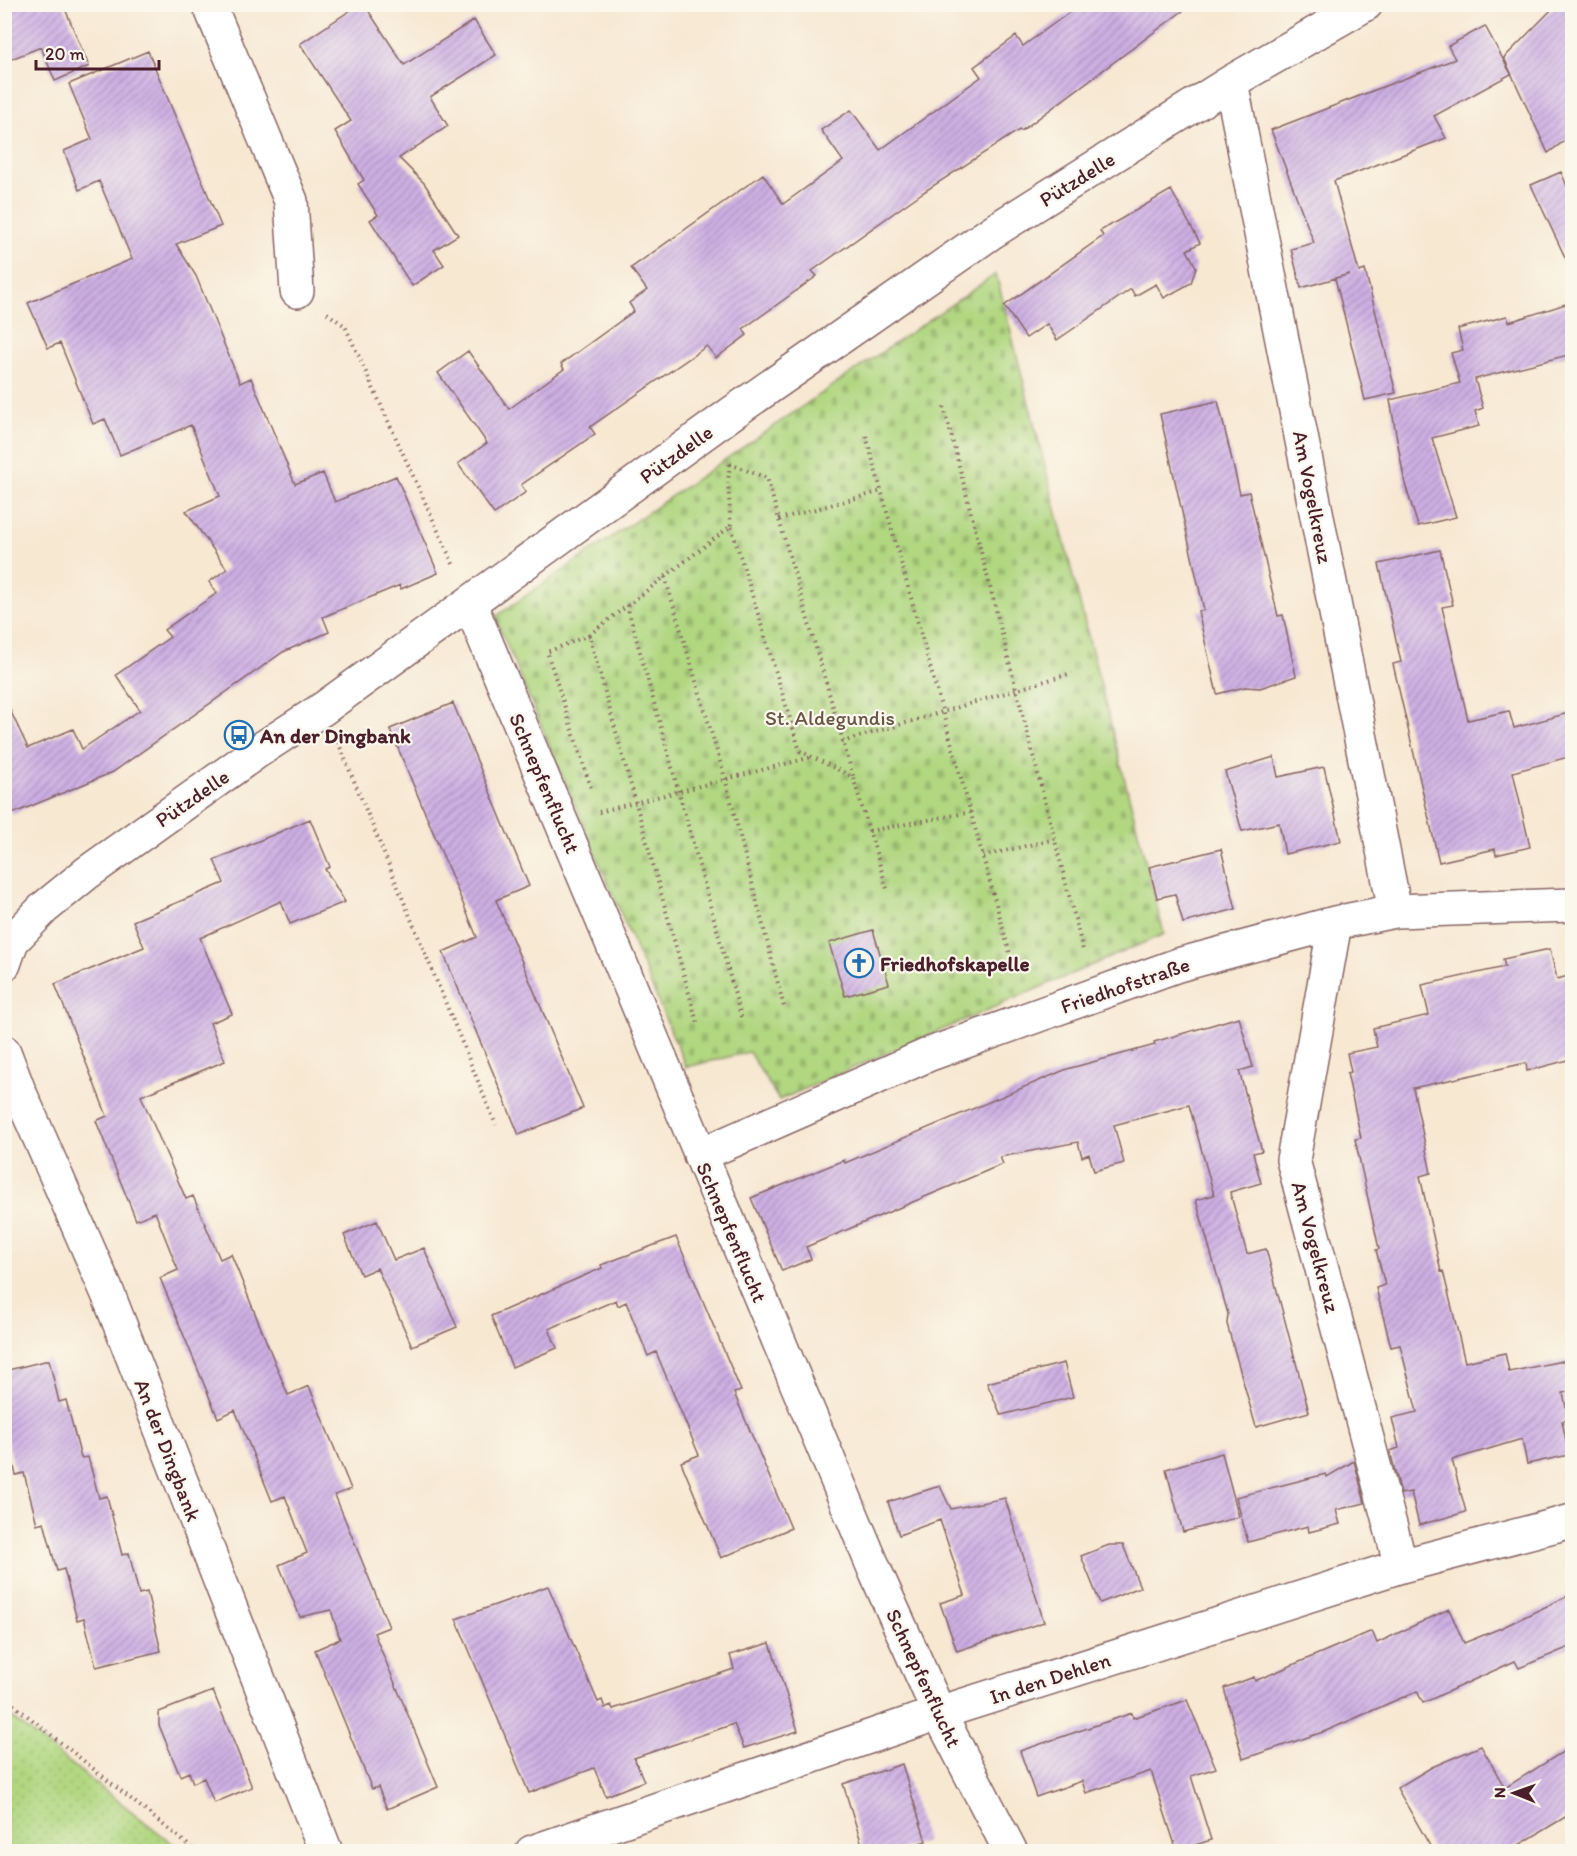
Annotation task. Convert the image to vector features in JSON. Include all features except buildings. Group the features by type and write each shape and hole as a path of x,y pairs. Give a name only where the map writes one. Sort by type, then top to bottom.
{"street":[{"path":"209,4 291,201 297,291"},
{"name":"Pützdelle","path":"7,946 44,908 87,873 470,604 732,413 992,232 1231,82 1366,4"},
{"name":"Am Vogelkreuz","path":"1231,82 1395,911"},
{"name":"Schnepfenflucht","path":"470,604 876,1573 939,1713 1011,1851"},
{"name":"Friedhofstraße","path":"700,1155 930,1054 1178,965 1335,923 1395,911 1572,905"},
{"name":"Am Vogelkreuz","path":"1335,923 1293,1161 1401,1566"},
{"name":"An der Dingbank","path":"4,1052 12,1094 108,1294 326,1851"},
{"name":"In den Dehlen","path":"532,1851 939,1713 1401,1566 1572,1521"}],"path":[{"path":"297,291 345,326 470,604"},
{"path":"944,407 1083,950"},
{"path":"732,413 728,482 731,526 800,752 853,777"},
{"path":"866,436 1015,972"},
{"path":"730,464 767,478 842,742 888,892"},
{"path":"779,519 882,491"},
{"path":"592,790 547,652 589,634 731,526"},
{"path":"665,577 725,778 784,1007"},
{"path":"627,605 742,1020"},
{"path":"589,634 697,1022"},
{"path":"842,742 1072,673"},
{"path":"324,708 496,1125"},
{"path":"595,801 599,812 812,757"},
{"path":"869,831 971,812"},
{"path":"983,856 1055,839"},
{"path":"4,1697 197,1851"}],"green space":[{"name":"St. Aldegundis","path":"996,274 1164,934 779,1100 749,1052 686,1067 495,617"},
{"path":"5,1712 182,1851 5,1851"}],"place":[{"name":"An der Dingbank","path":"239,735"},
{"name":"Friedhofskapelle","path":"859,963"}]}
